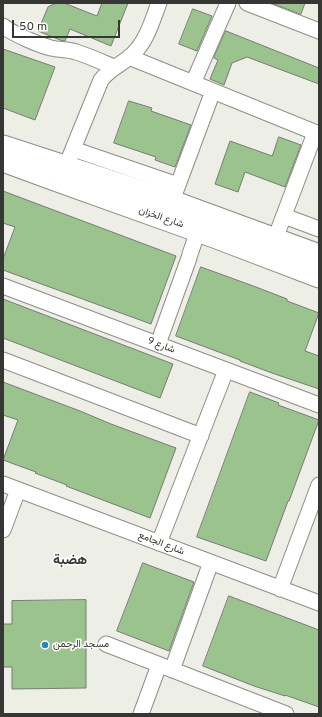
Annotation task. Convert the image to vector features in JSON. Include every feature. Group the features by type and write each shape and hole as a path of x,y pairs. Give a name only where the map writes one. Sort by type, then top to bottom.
{"main road":[{"name":"شارع الخزان","path":"3,146 66,166 175,193 275,239 319,255"},
{"name":"شارع الخزان","path":"3,161 66,166 198,231 319,277"}],"street":[{"path":"66,166 101,80 114,67 130,57 140,46 145,38 159,3"},
{"path":"193,83 228,3"},
{"path":"247,3 319,31"},
{"path":"3,26 11,32 50,48 77,52 114,67"},
{"path":"130,57 317,134 275,239"},
{"path":"175,193 213,91"},
{"path":"284,216 319,229"},
{"path":"158,344 198,231"},
{"name":"شارع 9","path":"3,286 319,405"},
{"path":"3,360 201,436"},
{"path":"159,543 226,370"},
{"name":"شارع الجامع","path":"3,484 319,603"},
{"path":"280,588 319,485"},
{"path":"3,530 18,490"},
{"path":"141,714 166,667 211,562"},
{"path":"106,644 166,667 252,708 286,714"}],"building":[{"path":"57,3 64,3 97,16 102,3 128,3 111,46 70,29 65,41 38,31 48,7"},
{"path":"272,3 305,3 301,14"},
{"path":"193,9 212,16 197,51 179,44"},
{"path":"226,31 319,68 319,84 247,57 232,63 224,85 210,79 218,60 214,58"},
{"path":"3,49 55,67 35,120 3,108"},
{"path":"129,101 152,108 151,111 191,125 175,167 155,160 156,157 114,143"},
{"path":"279,137 301,145 285,187 245,172 238,192 215,184 230,141 272,156"},
{"path":"3,191 176,256 151,324 3,270 3,259 15,227 3,223"},
{"path":"201,267 287,299 287,301 319,313 305,351 319,356 319,389 272,373 176,336"},
{"path":"3,299 173,364 160,398 3,338"},
{"path":"3,382 176,448 150,518 3,460 18,420 3,415"},
{"path":"250,392 279,403 278,405 319,420 266,561 197,537"},
{"path":"143,563 194,582 169,651 117,631"},
{"path":"229,596 319,630 319,707 254,686 203,666"},
{"path":"86,600 86,688 12,689 12,667 3,667 3,624 12,624 12,601"}],"place":[{"name":"مسجد الرحمن","path":"45,645"}],"district":[{"name":"هضبة","path":"70,561"}]}
